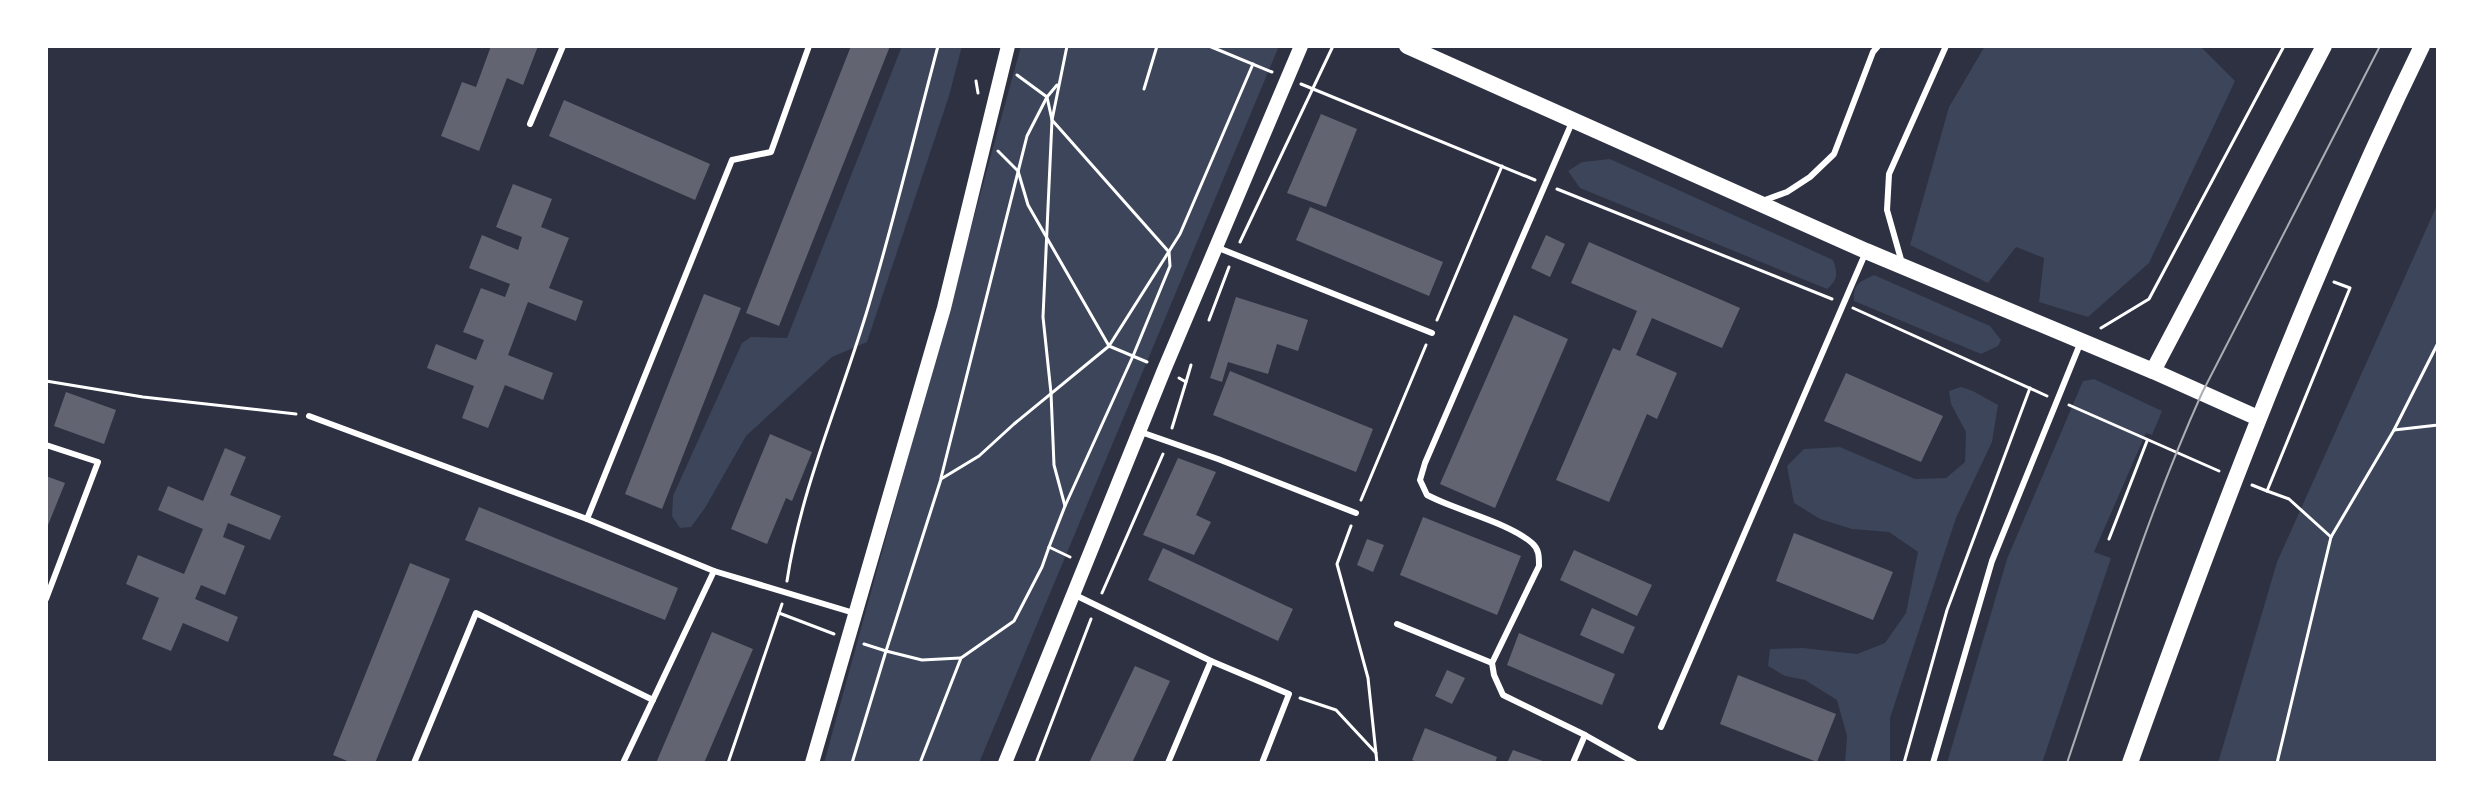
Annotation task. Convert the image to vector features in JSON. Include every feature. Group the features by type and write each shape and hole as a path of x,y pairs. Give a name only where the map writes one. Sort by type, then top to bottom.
{"main road":[{"path":"1407,46 1866,251 2258,418"},
{"path":"2153,371 2324,46"},
{"path":"2130,763 2258,418 2422,46"}],"street":[{"path":"812,763 944,308 1008,46"},
{"path":"1005,763 1138,431 1301,46"}],"lane":[{"path":"530,124 563,46"},
{"path":"587,519 732,160 771,152 809,46"},
{"path":"1757,203 1787,192 1810,177 1834,154 1878,46"},
{"path":"1903,267 1887,210 1889,174 1946,46"},
{"path":"1573,120 1420,480 1427,495 1503,527 1531,543 1539,552 1539,566 1492,663 1503,695 1635,763"},
{"path":"1216,247 1432,333"},
{"path":"1661,727 1866,251"},
{"path":"1933,763 1992,561 2081,341"},
{"path":"309,416 587,519 714,571 854,613"},
{"path":"1138,431 1356,513"},
{"path":"46,445 98,462 46,599"},
{"path":"623,763 714,571"},
{"path":"1072,593 1211,661 1289,694 1262,763"},
{"path":"414,763 476,613 653,700"},
{"path":"1397,624 1492,663"},
{"path":"1168,763 1211,661"},
{"path":"1573,763 1585,735"}],"path":[{"path":"728,763 785,593 793,545 872,295 938,46"},
{"path":"1065,506 1054,465 1043,317 1052,120 1067,46"},
{"path":"1144,89 1157,46"},
{"path":"1209,46 1842,303 2147,441 2289,499 2331,537"},
{"path":"1209,320 1234,254 1333,46"},
{"path":"2081,341 2149,299 2284,46"},
{"path":"779,613 847,639 922,660 961,658 1014,621 1042,567 1065,506 1170,266 1169,252 1052,120 1047,97 1003,64"},
{"path":"941,479 979,456 1109,346 1180,234 1253,64"},
{"path":"852,763 941,479 1027,136 1047,97 1059,82"},
{"path":"1028,205 1109,346 1186,382"},
{"path":"2267,491 2350,288 2319,276"},
{"path":"2277,763 2331,537 2394,430 2438,343"},
{"path":"1036,763 1097,606 1168,441 1191,365"},
{"path":"46,381 143,397 309,416"},
{"path":"1904,763 1947,610 2030,388"},
{"path":"2394,430 2438,425"},
{"path":"2109,539 2147,441"},
{"path":"1356,513 1337,564 1368,678 1377,763"},
{"path":"1049,547 1085,562"},
{"path":"920,763 961,658"},
{"path":"1289,694 1336,710 1376,753"}],"shaded area":[{"path":"902,46 962,46 949,96 867,342 832,357 746,436 705,508 691,527 680,528 672,516 673,496 742,343 751,337 787,338"},
{"path":"1021,46 1279,46 979,763 824,763"},
{"path":"1985,46 2200,46 2235,81 2149,263 2088,317 2039,302 2044,258 2016,247 1988,283 1910,245 1949,107"},
{"path":"1610,159 1833,260 1835,279 1827,289 1580,188 1568,171 1582,162"},
{"path":"2438,203 2438,763 2218,763 2277,562"},
{"path":"1874,275 1990,326 2001,340 1998,346 1981,354 1854,301 1858,284"},
{"path":"2094,379 2162,411 2152,435 2146,433 2094,552 2111,558 2042,763 1947,763 2007,559 2083,381"},
{"path":"1961,387 1998,405 1992,442 1956,518 1890,718 1890,763 1845,763 1847,736 1837,700 1805,680 1785,676 1768,666 1770,649 1803,648 1857,654 1885,643 1906,613 1918,552 1889,532 1852,529 1820,519 1794,503 1787,466 1804,449 1840,447 1915,479 1946,478 1965,462 1966,432 1951,404 1949,391"}],"building":[{"path":"491,46 538,46 523,85 507,78 479,151 441,136 462,82 476,87"},
{"path":"851,46 890,46 779,326 746,313"},
{"path":"564,100 710,164 695,200 549,136"},
{"path":"1321,114 1357,129 1326,207 1287,193"},
{"path":"513,184 552,199 541,227 569,238 549,288 583,301 576,321 528,302 508,355 553,373 543,400 505,385 488,428 462,418 474,386 427,368 436,344 476,360 484,340 463,332 481,288 505,297 510,284 469,268 482,235 518,250 522,237 496,227"},
{"path":"1310,207 1443,262 1429,296 1296,240"},
{"path":"1546,235 1565,244 1550,277 1531,268"},
{"path":"1589,242 1740,308 1722,348 1652,318 1636,355 1677,373 1657,419 1647,414 1609,502 1556,480 1613,348 1620,351 1637,311 1571,283"},
{"path":"704,294 741,308 662,509 625,494"},
{"path":"1236,297 1308,320 1298,351 1277,344 1268,374 1228,362 1222,382 1210,378"},
{"path":"1514,315 1568,339 1495,508 1440,484"},
{"path":"1230,371 1373,429 1356,472 1213,415"},
{"path":"1846,373 1943,416 1921,462 1824,421"},
{"path":"66,392 116,410 104,444 54,426"},
{"path":"770,434 812,452 792,501 786,498 767,544 731,529"},
{"path":"225,448 246,457 230,495 281,516 270,540 228,523 223,537 245,546 225,595 201,585 195,599 238,617 228,642 183,623 171,651 142,639 159,598 126,584 138,555 184,574 203,529 158,510 168,486 203,501"},
{"path":"1178,458 1216,472 1196,515 1211,522 1194,555 1143,535"},
{"path":"46,476 65,483 46,530"},
{"path":"479,507 678,588 665,620 465,540"},
{"path":"1423,517 1521,556 1497,615 1400,575"},
{"path":"1794,533 1893,572 1873,620 1776,581"},
{"path":"1367,539 1384,545 1373,572 1357,565"},
{"path":"1163,548 1293,609 1278,641 1148,580"},
{"path":"1574,550 1652,585 1637,616 1560,580"},
{"path":"410,563 450,579 375,763 352,763 333,755"},
{"path":"1592,608 1635,627 1623,654 1580,635"},
{"path":"712,632 753,649 704,763 656,763"},
{"path":"1519,633 1615,674 1602,705 1507,665"},
{"path":"1135,666 1170,681 1132,763 1089,763"},
{"path":"1447,670 1465,678 1452,704 1435,696"},
{"path":"1738,675 1836,714 1817,762 1720,724"},
{"path":"1425,728 1497,757 1495,763 1420,763 1412,760"},
{"path":"1513,750 1548,763 1507,763"}],"tram line":[{"path":"2067,763 2182,438 2202,393 2380,46"}]}
